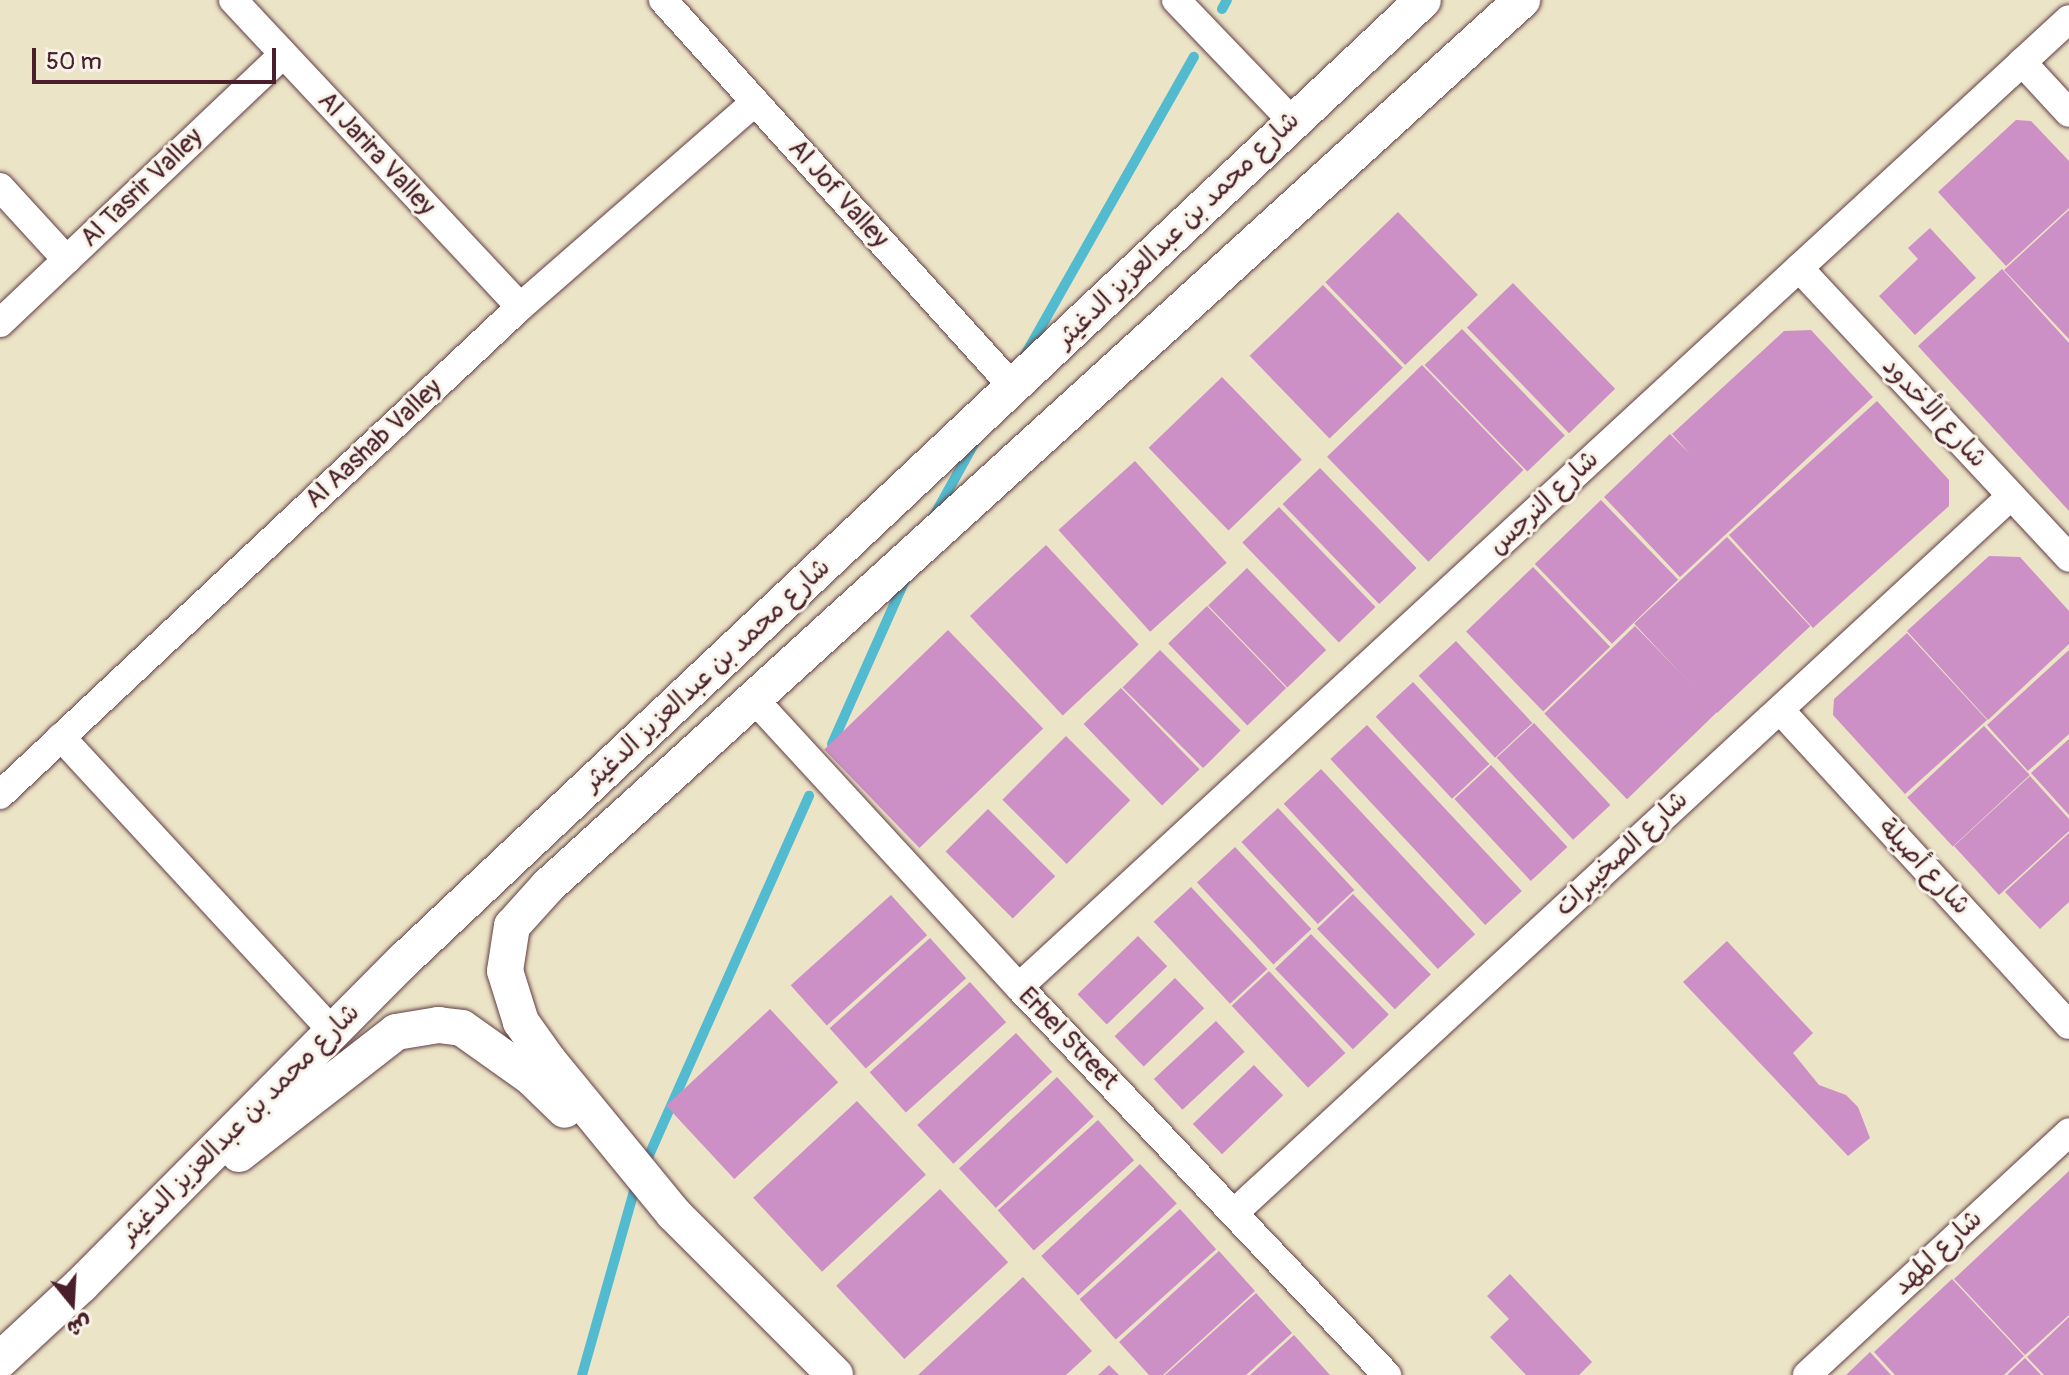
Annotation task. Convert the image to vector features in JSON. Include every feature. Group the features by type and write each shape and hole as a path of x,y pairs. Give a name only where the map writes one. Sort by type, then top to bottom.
{"street":[{"name":"Al Jarira Valley","path":"233,0 520,307"},
{"name":"Al Jof Valley","path":"663,0 1013,387"},
{"path":"1176,0 1293,122"},
{"name":"شارع محمد بن عبدالعزيز الدغيثر","path":"0,1360 81,1285 332,1031 1423,0"},
{"name":"شارع محمد بن عبدالعزيز الدغيثر","path":"674,1214 521,1022 505,971 512,926 548,886 1522,0"},
{"name":"شارع النرجس","path":"1019,987 2069,19"},
{"name":"Al Tasrir Valley","path":"0,323 283,54"},
{"path":"2022,62 2069,113"},
{"name":"Al Aashab Valley","path":"0,795 520,307 755,102"},
{"path":"0,187 67,260"},
{"name":"شارع الأخدود","path":"1799,268 2069,558"},
{"name":"شارع الصخيبرات","path":"1234,1213 2011,496"},
{"name":"Erbel Street","path":"754,699 1019,987 1234,1213 1374,1371"},
{"name":"شارع أصيلة","path":"1780,710 2069,1025"},
{"path":"61,737 332,1031"},
{"path":"81,1285 292,1110 396,1032 438,1025 462,1028 531,1077 835,1375"},
{"name":"شارع المهد","path":"1807,1375 2069,1132"},
{"path":"781,1323 821,1375"}],"building":[{"path":"2016,120 2031,121 2069,161 2069,208 2006,266 1938,192"},
{"path":"2069,210 2069,339 2004,270"},
{"path":"1398,212 1478,295 1405,365 1325,282"},
{"path":"1930,228 1976,278 1915,335 1879,296 1918,259 1908,248"},
{"path":"2002,269 2069,343 2069,511 1918,346"},
{"path":"1513,283 1615,389 1569,433 1467,327"},
{"path":"1323,285 1403,368 1330,439 1250,356"},
{"path":"1462,329 1565,435 1527,472 1425,365"},
{"path":"1811,330 1873,397 1680,577 1604,497 1670,434 1690,454 1672,434 1784,331"},
{"path":"1422,365 1523,470 1428,562 1327,457"},
{"path":"1222,377 1302,460 1229,531 1149,448"},
{"path":"1877,401 1949,480 1949,506 1813,628 1729,535"},
{"path":"1135,461 1227,563 1150,632 1058,530"},
{"path":"1320,468 1417,568 1379,604 1283,504"},
{"path":"1601,500 1678,580 1612,644 1535,564"},
{"path":"1279,507 1376,607 1339,642 1242,542"},
{"path":"1727,537 1810,626 1717,713 1634,624"},
{"path":"1046,545 1139,644 1063,715 970,616"},
{"path":"1989,556 2020,557 2069,611 2069,644 1988,720 1907,631"},
{"path":"1533,567 1610,647 1543,711 1466,632"},
{"path":"1247,568 1326,650 1287,688 1208,606"},
{"path":"1207,606 1286,688 1247,726 1168,644"},
{"path":"1635,626 1718,712 1627,799 1544,714"},
{"path":"948,630 1043,729 919,848 824,749"},
{"path":"1907,633 1987,720 1905,794 1833,715 1834,699"},
{"path":"1456,641 1532,723 1495,758 1419,676"},
{"path":"1160,650 1241,731 1203,768 1123,687"},
{"path":"2069,650 2069,734 2028,771 1987,725"},
{"path":"1413,682 1489,764 1452,799 1376,717"},
{"path":"1121,688 1199,769 1162,805 1084,724"},
{"path":"1534,723 1610,805 1573,840 1497,758"},
{"path":"1367,725 1522,891 1485,925 1330,759"},
{"path":"1984,726 2030,775 1953,847 1907,798"},
{"path":"1066,736 1130,800 1067,864 1002,800"},
{"path":"2069,739 2069,815 2031,773"},
{"path":"1491,765 1567,847 1531,881 1454,799"},
{"path":"1321,769 1475,934 1438,969 1284,804"},
{"path":"2030,776 2069,819 2069,831 1999,895 1954,846"},
{"path":"1278,808 1354,890 1318,924 1241,842"},
{"path":"988,809 1055,876 1013,919 946,851"},
{"path":"2069,833 2069,902 2040,929 2005,892"},
{"path":"1235,847 1311,929 1273,964 1197,882"},
{"path":"1191,887 1267,969 1230,1004 1154,922"},
{"path":"1353,894 1431,975 1395,1009 1317,929"},
{"path":"891,895 927,935 827,1025 791,985"},
{"path":"1311,934 1389,1015 1353,1049 1275,969"},
{"path":"1138,936 1167,966 1107,1025 1078,994"},
{"path":"930,938 966,978 866,1068 830,1028"},
{"path":"1727,941 1813,1033 1793,1053 1819,1085 1846,1095 1858,1107 1870,1138 1848,1156 1683,982"},
{"path":"1269,971 1345,1053 1308,1088 1232,1006"},
{"path":"1175,978 1204,1008 1144,1067 1115,1036"},
{"path":"970,982 1006,1022 906,1112 870,1072"},
{"path":"770,1009 838,1082 734,1179 666,1106"},
{"path":"1216,1021 1245,1052 1182,1110 1154,1079"},
{"path":"1016,1033 1052,1072 953,1164 917,1125"},
{"path":"1254,1065 1283,1095 1222,1154 1193,1124"},
{"path":"1057,1077 1094,1116 996,1208 959,1168"},
{"path":"857,1101 926,1175 822,1272 753,1198"},
{"path":"1098,1120 1134,1160 1034,1250 998,1210"},
{"path":"1140,1164 1177,1203 1078,1296 1041,1256"},
{"path":"2069,1171 2069,1315 2025,1355 1954,1279"},
{"path":"940,1189 1008,1262 904,1359 836,1286"},
{"path":"1180,1209 1216,1249 1116,1339 1080,1299"},
{"path":"1219,1251 1255,1291 1163,1375 1149,1375 1119,1342"},
{"path":"1510,1274 1592,1362 1579,1375 1526,1375 1490,1337 1509,1319 1487,1296"},
{"path":"1023,1277 1092,1351 1066,1375 918,1375"},
{"path":"1952,1279 2024,1356 2004,1375 1895,1375 1874,1352"},
{"path":"1256,1293 1292,1333 1246,1375 1165,1375"},
{"path":"2069,1317 2069,1375 2044,1375 2027,1357"},
{"path":"1294,1335 1330,1375 1250,1375"},
{"path":"1870,1352 1891,1375 1846,1375"},
{"path":"2025,1358 2041,1375 2007,1375"},
{"path":"1109,1365 1119,1375 1098,1375"}],"waterway":[{"path":"1222,9 1227,0"},
{"path":"1024,357 1194,57"},
{"path":"934,516 975,442"},
{"path":"832,744 905,580"},
{"path":"646,1162 809,796"},
{"path":"582,1375 637,1181"}]}
